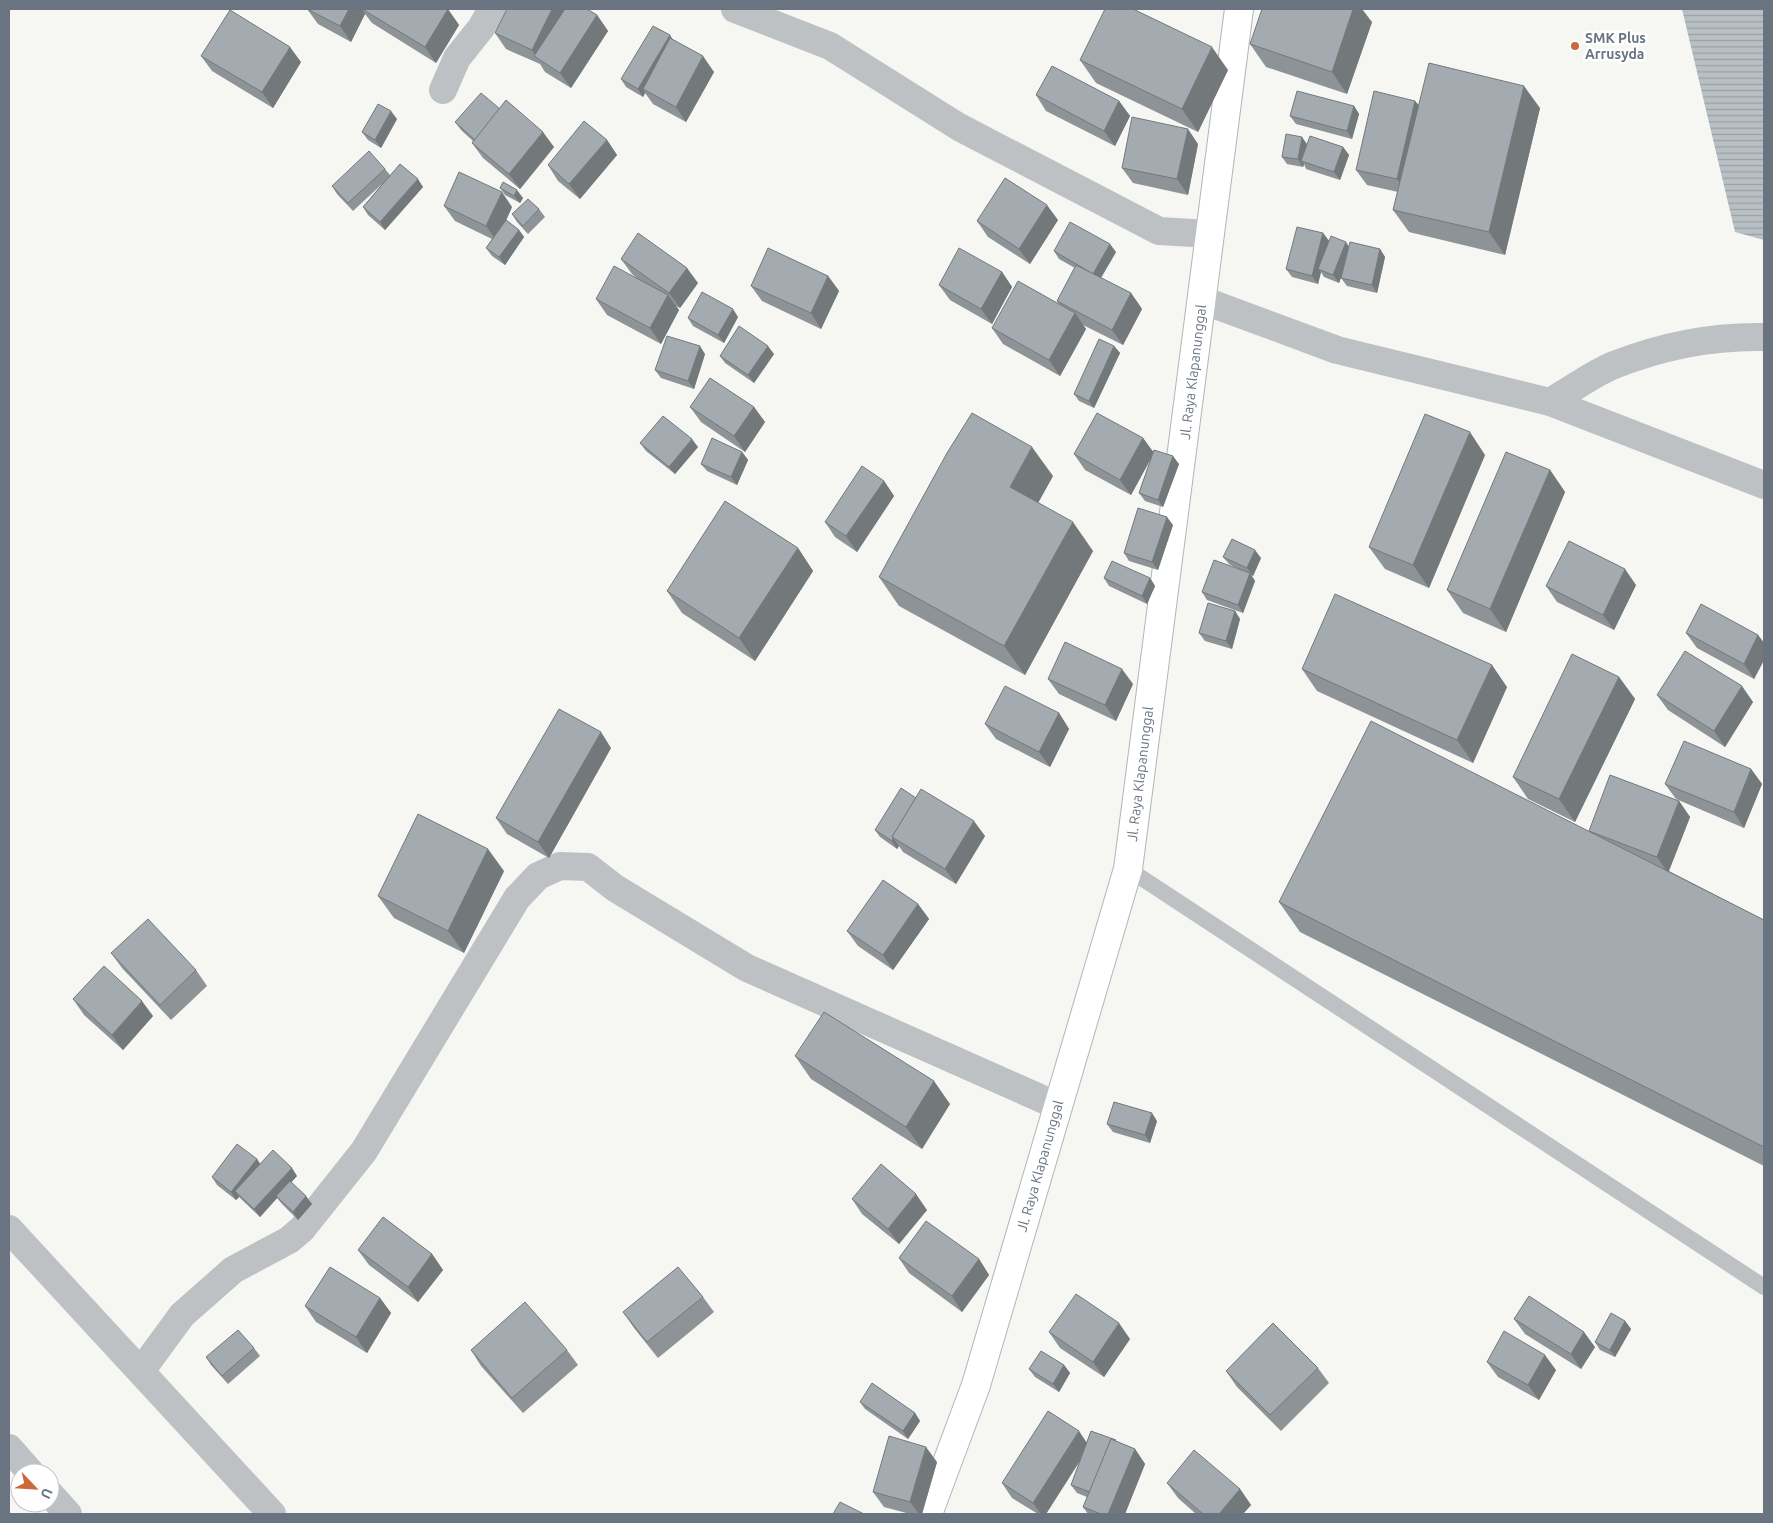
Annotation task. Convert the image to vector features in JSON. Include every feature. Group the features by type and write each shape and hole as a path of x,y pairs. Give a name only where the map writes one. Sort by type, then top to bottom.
{"street":[{"path":"443,90 457,58 481,28 492,9"},
{"path":"735,9 830,46 959,127 1158,231 1210,234"},
{"name":"Jl. Raya Klapanunggal","path":"928,1514 976,1385 1128,868 1239,9"},
{"path":"1202,300 1337,350 1550,402 1764,485"},
{"path":"1550,402 1613,366 1664,348 1698,340 1764,337"},
{"path":"141,1371 182,1315 226,1276 233,1270 288,1240 302,1230 364,1151 517,898 538,876 560,866 588,867 615,888 747,968 1058,1106"},
{"path":"9,1229 141,1371 260,1510"},
{"path":"9,1448 22,1463"}],"lane":[{"path":"1128,868 1764,1287"}],"shaded area":[{"path":"1682,9 1764,9 1764,240 1735,232"}],"building":[{"path":"307,9 349,9 340,26"},
{"path":"362,9 448,9 425,47"},
{"path":"507,9 552,9 532,50 495,33"},
{"path":"565,9 587,9 597,15 560,73 534,56"},
{"path":"1105,9 1133,9 1212,47 1182,109 1080,60"},
{"path":"1262,9 1353,9 1332,72 1250,44"},
{"path":"230,10 290,47 262,92 201,56"},
{"path":"653,26 670,35 638,89 621,79"},
{"path":"670,38 703,56 676,107 643,89"},
{"path":"1429,63 1524,86 1489,232 1393,210"},
{"path":"1052,66 1119,101 1104,131 1036,95"},
{"path":"1297,91 1354,106 1347,131 1290,116"},
{"path":"1374,91 1415,101 1397,179 1356,170"},
{"path":"481,93 500,109 475,140 455,122"},
{"path":"506,100 543,132 509,174 472,143"},
{"path":"378,104 391,111 375,140 362,132"},
{"path":"1132,117 1188,129 1177,179 1122,168"},
{"path":"584,121 607,140 569,184 548,165"},
{"path":"1286,134 1302,137 1298,159 1282,157"},
{"path":"1310,136 1343,147 1334,172 1301,161"},
{"path":"369,151 385,169 348,203 332,186"},
{"path":"400,164 418,179 380,222 363,207"},
{"path":"459,172 502,192 486,226 444,206"},
{"path":"1005,178 1047,205 1019,249 977,221"},
{"path":"503,182 517,190 514,196 500,188"},
{"path":"528,199 539,209 523,226 512,214"},
{"path":"506,220 519,230 499,257 486,248"},
{"path":"1070,222 1110,244 1093,274 1054,251"},
{"path":"1297,227 1323,233 1312,276 1286,269"},
{"path":"638,233 687,268 669,293 621,259"},
{"path":"1331,236 1346,242 1333,275 1318,269"},
{"path":"1350,242 1380,249 1372,285 1341,278"},
{"path":"768,248 828,276 811,313 751,286"},
{"path":"959,248 1002,272 981,309 939,285"},
{"path":"1076,265 1131,293 1112,330 1057,301"},
{"path":"614,266 668,295 650,328 596,299"},
{"path":"1018,281 1075,313 1049,360 992,328"},
{"path":"702,292 733,309 718,335 688,318"},
{"path":"739,326 768,346 748,375 720,356"},
{"path":"667,336 700,346 688,381 655,370"},
{"path":"1099,339 1114,346 1089,401 1074,394"},
{"path":"710,378 754,407 734,436 690,407"},
{"path":"972,413 1032,447 1010,487 1073,522 1004,646 879,577 947,453"},
{"path":"1097,413 1143,438 1120,480 1074,454"},
{"path":"1425,414 1470,432 1413,565 1369,547"},
{"path":"663,416 692,439 669,467 640,443"},
{"path":"712,438 742,452 731,477 701,464"},
{"path":"1154,450 1173,456 1158,500 1139,493"},
{"path":"1506,452 1550,470 1490,609 1447,590"},
{"path":"862,466 884,481 846,536 825,522"},
{"path":"725,501 798,548 739,638 667,591"},
{"path":"1138,508 1167,517 1152,562 1124,553"},
{"path":"1232,539 1255,550 1247,568 1223,557"},
{"path":"1569,541 1625,569 1603,615 1546,586"},
{"path":"1214,560 1250,573 1238,605 1202,592"},
{"path":"1112,561 1150,578 1142,596 1104,578"},
{"path":"1335,594 1492,665 1457,740 1302,669"},
{"path":"1208,603 1235,611 1226,641 1199,633"},
{"path":"1701,604 1758,635 1744,664 1686,633"},
{"path":"1065,642 1122,669 1105,705 1048,679"},
{"path":"1685,651 1742,686 1714,731 1657,695"},
{"path":"1572,654 1619,677 1559,799 1513,777"},
{"path":"1005,686 1059,713 1039,752 985,724"},
{"path":"559,709 601,732 538,842 496,818"},
{"path":"1371,721 1764,920 1764,1147 1279,902"},
{"path":"1684,741 1751,769 1734,812 1665,784"},
{"path":"1610,775 1679,801 1657,857 1589,831"},
{"path":"901,788 916,798 892,837 892,841 875,830"},
{"path":"921,789 974,821 945,869 892,837"},
{"path":"418,814 488,849 448,931 378,896"},
{"path":"883,880 918,904 883,955 847,931"},
{"path":"148,919 196,970 160,1005 111,953"},
{"path":"104,966 142,1001 112,1035 73,999"},
{"path":"824,1012 934,1081 906,1127 795,1056"},
{"path":"1114,1102 1152,1113 1145,1135 1107,1124"},
{"path":"237,1144 257,1159 231,1192 212,1177"},
{"path":"273,1150 292,1168 254,1209 235,1191"},
{"path":"881,1164 916,1194 888,1229 852,1199"},
{"path":"290,1181 306,1196 293,1212 276,1196"},
{"path":"383,1217 432,1254 408,1287 358,1250"},
{"path":"926,1221 979,1259 952,1296 899,1258"},
{"path":"330,1267 380,1298 356,1337 305,1306"},
{"path":"678,1267 703,1297 647,1342 623,1312"},
{"path":"1076,1294 1119,1323 1093,1362 1049,1332"},
{"path":"1529,1296 1584,1332 1571,1354 1514,1319"},
{"path":"525,1302 567,1350 512,1398 471,1350"},
{"path":"1611,1313 1625,1321 1610,1350 1595,1342"},
{"path":"1273,1323 1318,1368 1270,1415 1226,1371"},
{"path":"238,1330 254,1348 222,1376 206,1357"},
{"path":"1504,1331 1545,1355 1528,1385 1487,1362"},
{"path":"1041,1351 1064,1365 1053,1384 1029,1369"},
{"path":"872,1383 915,1413 903,1431 860,1402"},
{"path":"1048,1411 1079,1431 1033,1503 1002,1483"},
{"path":"1091,1431 1116,1440 1111,1439 1090,1492 1071,1485"},
{"path":"889,1436 926,1447 910,1502 873,1492"},
{"path":"1111,1439 1135,1449 1108,1514 1101,1514 1083,1507"},
{"path":"1194,1450 1240,1489 1219,1514 1203,1514 1167,1483"},
{"path":"840,1502 864,1514 833,1514"}],"place":[{"name":"SMK Plus Arrusyda","path":"1575,46"}]}
